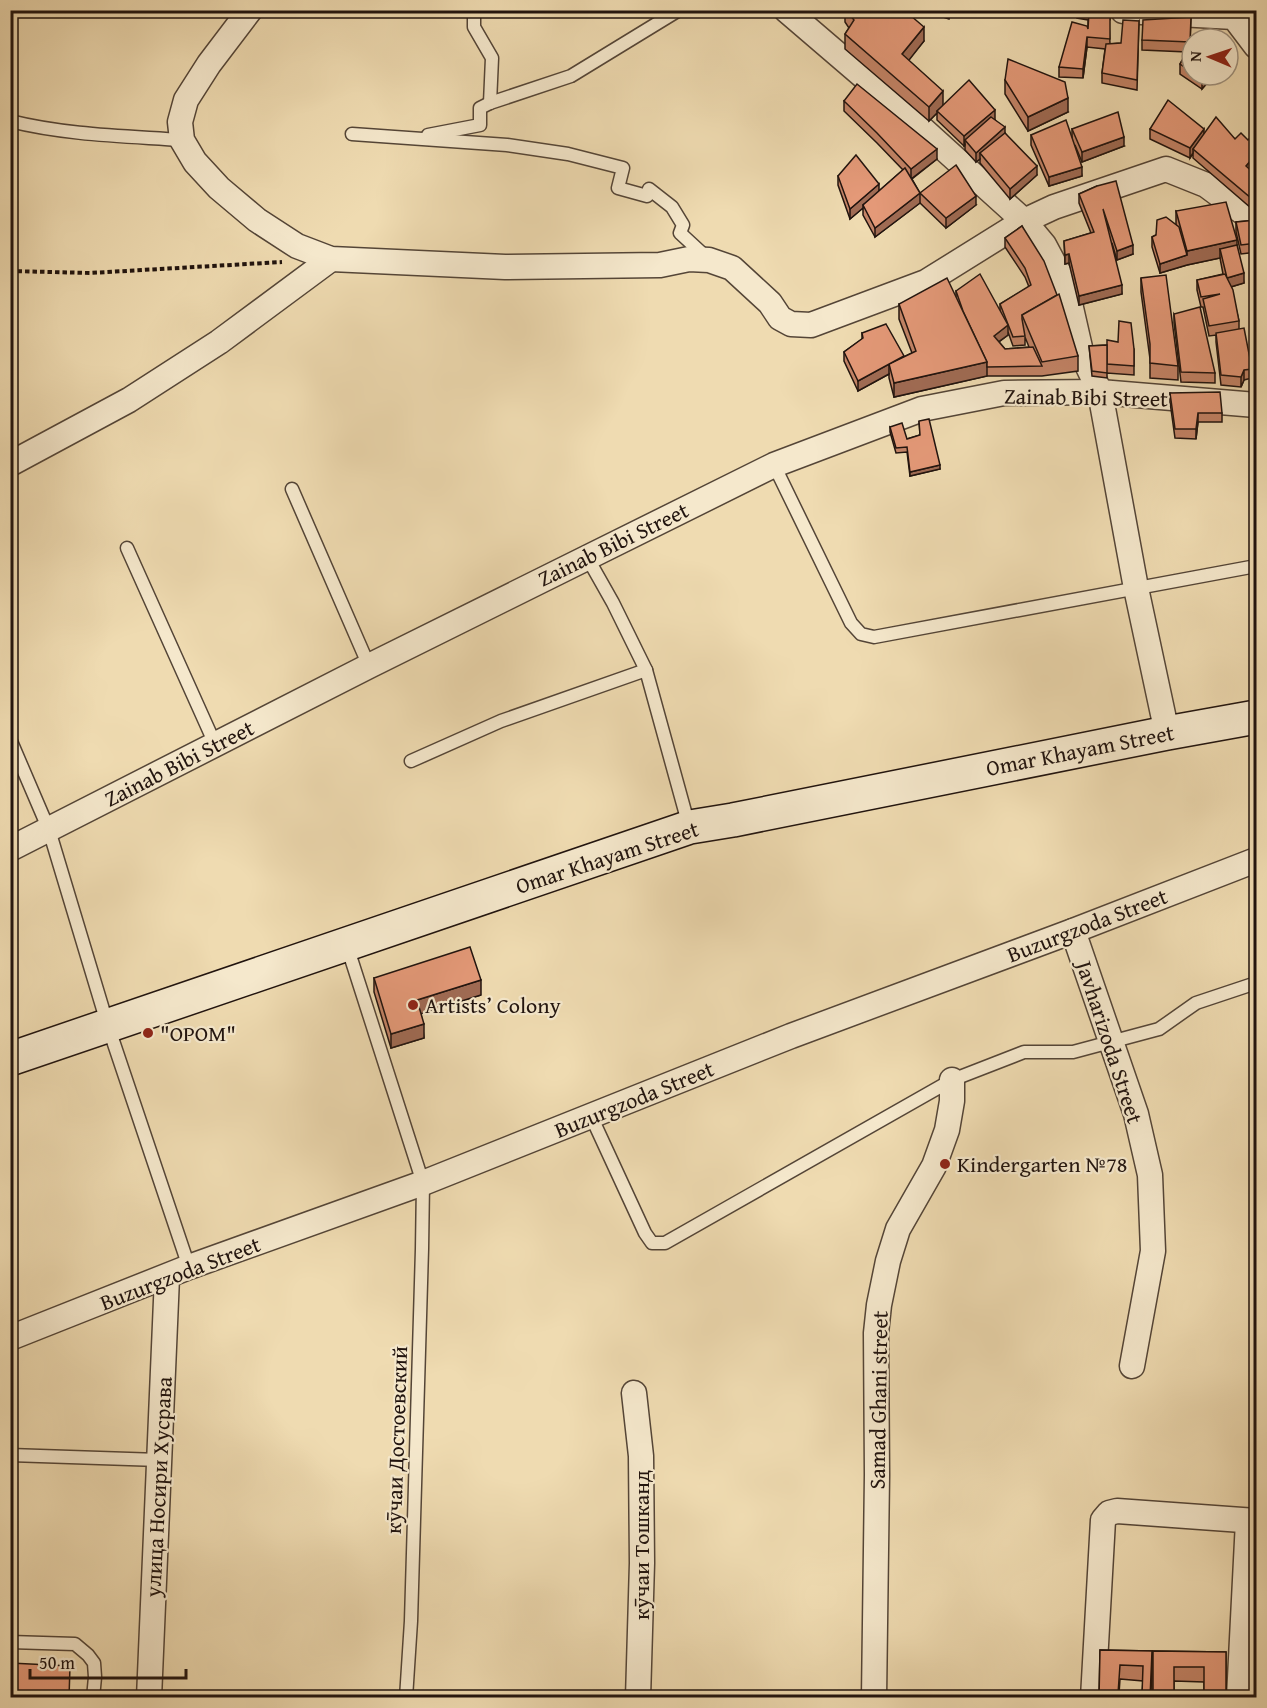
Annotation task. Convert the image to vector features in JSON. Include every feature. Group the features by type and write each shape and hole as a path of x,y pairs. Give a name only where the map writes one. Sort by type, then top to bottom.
{"main road":[{"name":"Omar Khayam Street","path":"10,1059 690,827 1167,732 1257,717"}],"street":[{"path":"250,10 208,64 186,100 180,122 182,140 195,162 219,188 257,220 297,246 331,260 505,267 660,265 689,259 709,260 732,268 770,303 780,318 791,324 811,325 926,282 1024,221 1054,207 1166,169 1206,185 1257,222"},
{"path":"786,10 877,88 1024,221 1044,245 1066,286 1081,352 1100,392 1136,588 1167,732"},
{"path":"1123,11 1234,17 1257,45"},
{"path":"10,464 129,400 219,342 331,260"},
{"name":"Zainab Bibi Street","path":"10,849 369,666 774,465 922,409 1004,393 1100,392 1257,405"},
{"name":"Buzurgzoda Street","path":"10,1338 178,1272 423,1183 791,1036 1257,860"},
{"name":"Javharizoda Street","path":"1073,931 1136,1114 1150,1175 1153,1251 1132,1366"},
{"name":"Samad Ghani street","path":"874,1698 876,1333 879,1305 888,1261 898,1229 934,1166 947,1130 952,1101 952,1080"},
{"name":"улица Носири Хусрава","path":"149,1698 159,1460 178,1272"},
{"name":"кӯчаи Тошканд","path":"634,1393 641,1456 642,1563 638,1698"},
{"path":"1093,1698 1103,1520 1109,1513 1117,1511 1252,1521 1239,1698"}],"lane":[{"path":"474,10 474,27 492,58 490,103"},
{"path":"413,139 480,125 480,108 571,76 679,10"},
{"path":"10,121 85,133 182,140"},
{"path":"352,134 507,145 568,154 623,168 618,188 647,196 649,189 657,195 672,207 682,225 680,233 709,260"},
{"path":"774,465 851,623 861,634 874,637 1257,566"},
{"path":"291,489 369,666"},
{"path":"127,548 215,744"},
{"path":"587,557 646,670 690,827"},
{"path":"411,761 501,721 646,670"},
{"path":"10,739 49,830 178,1272"},
{"name":"кӯчаи Достоевский","path":"347,945 423,1183 411,1609 406,1698"},
{"path":"591,1116 645,1233 652,1243 665,1243 952,1080 1024,1052 1073,1052 1158,1029 1196,1003 1257,983"},
{"path":"10,1455 159,1460"},
{"path":"10,1642 75,1644 94,1663 93,1698"}],"path":[{"path":"10,271 90,273 285,262"}],"building":[{"path":"846,10 904,10 924,27 902,54 943,91 929,107 845,34 854,20"},
{"path":"1086,10 1110,10 1110,39 1087,37 1083,69 1059,67 1072,22 1087,26 1088,29 1089,12 1097,12"},
{"path":"1191,17 1191,27 1180,27 1180,42 1142,40 1143,20"},
{"path":"1123,20 1139,21 1137,80 1102,73 1106,44 1121,43"},
{"path":"1008,59 1065,82 1068,98 1028,117 1005,80"},
{"path":"969,80 995,110 964,136 937,111"},
{"path":"857,84 937,149 911,169 844,101"},
{"path":"1168,100 1204,129 1190,148 1150,129"},
{"path":"1118,112 1124,137 1082,152 1072,129"},
{"path":"991,117 1005,127 976,153 965,140"},
{"path":"1216,117 1235,139 1241,133 1248,140 1257,132 1257,153 1246,166 1257,176 1257,194 1251,198 1193,149"},
{"path":"1066,120 1082,167 1049,177 1031,135"},
{"path":"1005,133 1037,166 1010,189 980,153"},
{"path":"856,155 879,184 850,209 838,176"},
{"path":"956,165 976,196 946,218 920,193"},
{"path":"905,168 920,193 875,228 863,205"},
{"path":"1116,181 1133,245 1117,251 1103,209 1122,285 1079,296 1069,254 1065,255 1064,241 1094,232 1079,194"},
{"path":"1226,202 1237,240 1187,251 1176,211"},
{"path":"1166,217 1179,227 1187,255 1160,264 1152,237 1156,235 1157,220"},
{"path":"1257,220 1257,243 1241,245 1236,222"},
{"path":"1022,226 1044,261 1057,295 1022,315 1025,336 1013,337 1000,304 1031,285 1025,268 1005,238"},
{"path":"1237,245 1244,273 1227,278 1220,249"},
{"path":"1254,260 1257,260 1257,286"},
{"path":"980,274 1008,325 994,336 1005,349 1033,347 1042,366 987,367 987,362 956,291"},
{"path":"1225,274 1233,290 1239,321 1209,326 1203,299 1220,294 1201,297 1197,280"},
{"path":"1166,275 1178,366 1150,363 1150,344 1141,278"},
{"path":"947,278 987,362 894,383 889,364 916,351 899,304"},
{"path":"1059,294 1078,356 1042,362 1022,315"},
{"path":"1200,307 1215,373 1181,372 1174,314"},
{"path":"1119,321 1131,323 1134,366 1107,364 1107,340 1118,342"},
{"path":"886,324 904,356 858,381 844,352 863,338 862,333"},
{"path":"1244,328 1252,369 1244,370 1241,377 1221,375 1216,333"},
{"path":"1107,345 1107,373 1092,371 1089,346"},
{"path":"1220,392 1222,413 1198,413 1196,429 1175,429 1170,393"},
{"path":"929,419 940,465 910,472 907,447 896,448 890,427 902,423 907,439 920,435 919,421"},
{"name":"Artists’ Colony","path":"470,947 481,980 417,1000 424,1024 391,1034 374,978"},
{"path":"1100,1650 1152,1651 1150,1698 1099,1698","holes":["1120,1665 1143,1666 1142,1695 1118,1694"]},
{"path":"1153,1651 1226,1652 1226,1698 1153,1698","holes":["1174,1667 1204,1667 1204,1692 1174,1691"]},
{"path":"10,1663 70,1666 69,1698 10,1698"}],"place":[{"name":"Artists’ Colony","path":"413,1005"},
{"name":"\"OPOM\"","path":"148,1033"},
{"name":"Kindergarten №78","path":"945,1164"}]}
